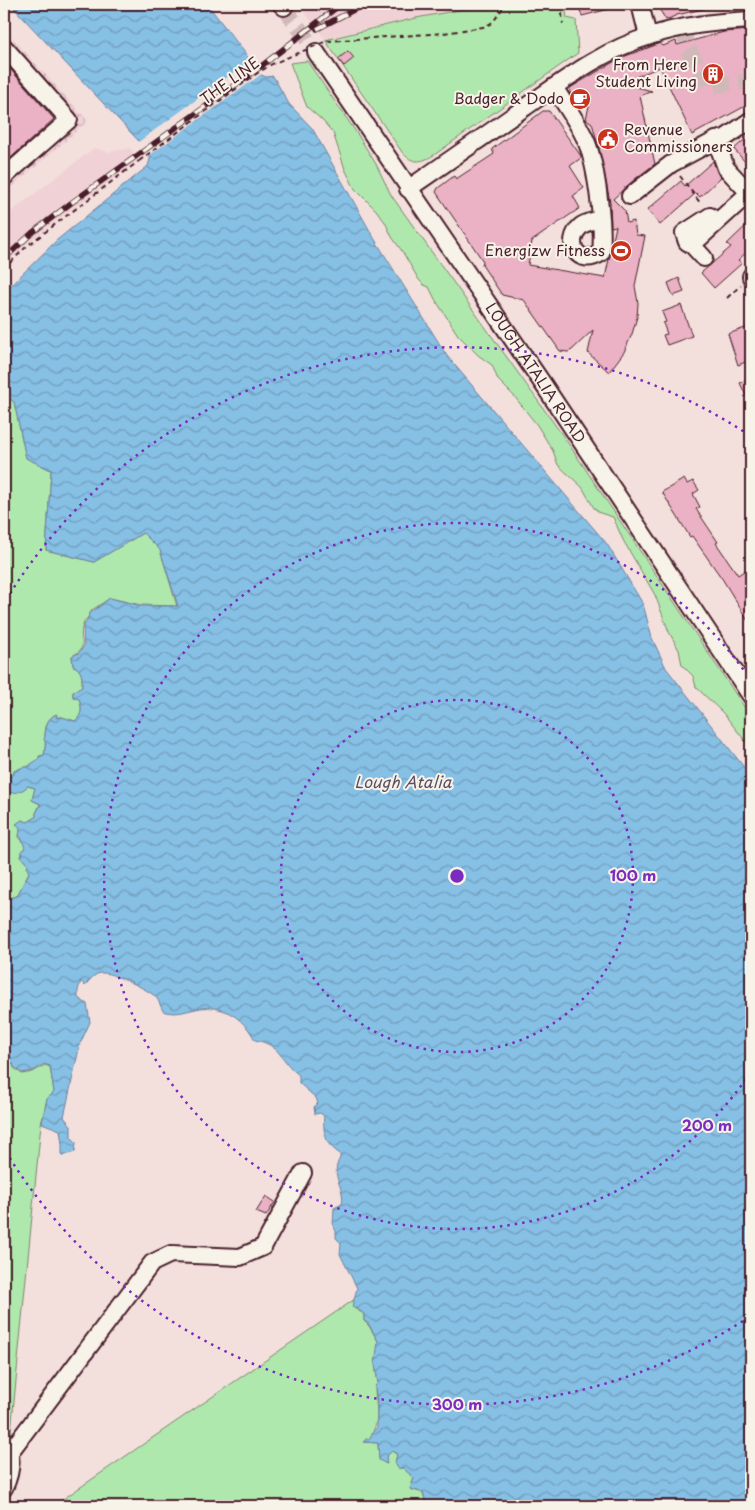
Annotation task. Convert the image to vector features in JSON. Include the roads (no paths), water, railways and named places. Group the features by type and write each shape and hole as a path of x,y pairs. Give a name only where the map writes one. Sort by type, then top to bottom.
{"street":[{"path":"638,11 648,36"},
{"path":"408,189 597,59 648,36 683,26 751,20"},
{"path":"4,47 69,120 4,177"},
{"name":"LOUGH ATALIA ROAD","path":"321,47 408,189 541,381 751,696"},
{"path":"554,87 586,142 594,172 600,219"},
{"path":"630,196 671,164 716,140 725,138 751,120"},
{"path":"704,258 692,245 704,236 713,219 750,194 726,168 716,140"},
{"path":"4,1488 10,1471 7,1446 152,1263 171,1254 240,1257 263,1247 303,1173"}],"water":[{"name":"Lough Atalia","path":"10,4 207,4 259,74 266,77 273,76 289,104 312,128 374,238 447,356 607,544 643,604 652,638 666,668 751,776 751,1506 427,1506 423,1492 410,1489 414,1478 403,1468 398,1468 395,1463 397,1454 392,1451 386,1457 387,1464 379,1460 378,1443 363,1442 369,1439 377,1427 375,1386 378,1383 375,1364 378,1341 368,1323 364,1321 364,1314 352,1307 357,1288 340,1254 341,1243 336,1238 336,1231 333,1225 334,1208 342,1204 343,1198 336,1171 340,1154 327,1141 324,1129 324,1116 320,1113 315,1114 314,1107 318,1103 316,1098 299,1083 299,1075 276,1050 264,1042 255,1040 240,1020 218,1009 201,1008 177,1013 163,1011 156,997 152,994 131,982 115,976 103,973 95,975 85,986 81,981 78,998 87,1004 90,1022 80,1044 64,1117 71,1126 71,1137 76,1142 75,1152 62,1156 60,1130 42,1123 47,1099 54,1092 50,1066 44,1064 33,1071 22,1073 14,1067 13,1063 4,1064 4,897 11,898 17,896 29,873 28,865 21,857 23,853 21,851 25,848 19,836 20,828 16,824 22,820 28,822 36,817 41,804 32,800 35,788 28,786 16,792 4,791 4,773 7,777 10,777 14,774 14,771 23,767 30,767 39,757 44,755 47,725 53,716 57,714 56,718 62,717 75,721 79,716 81,711 80,702 79,699 73,697 73,692 82,687 82,677 78,669 73,665 72,656 79,653 84,646 83,627 89,614 110,598 141,606 178,606 160,550 143,533 94,562 46,550 51,470 26,458 14,402 4,395 4,292 57,240 148,166 150,153"}],"tunnel":[{"path":"284,7 316,52"},
{"path":"683,26 687,47 709,86 751,81"}],"railway":[{"path":"4,259 32,233 71,203 255,71 341,4"},
{"path":"317,29 365,4"}],"place":[{"name":"From Here | Student Living","path":"713,74"},
{"name":"Badger & Dodo","path":"580,99"},
{"name":"Revenue Commissioners","path":"608,139"},
{"name":"Energizw Fitness","path":"621,251"}]}
